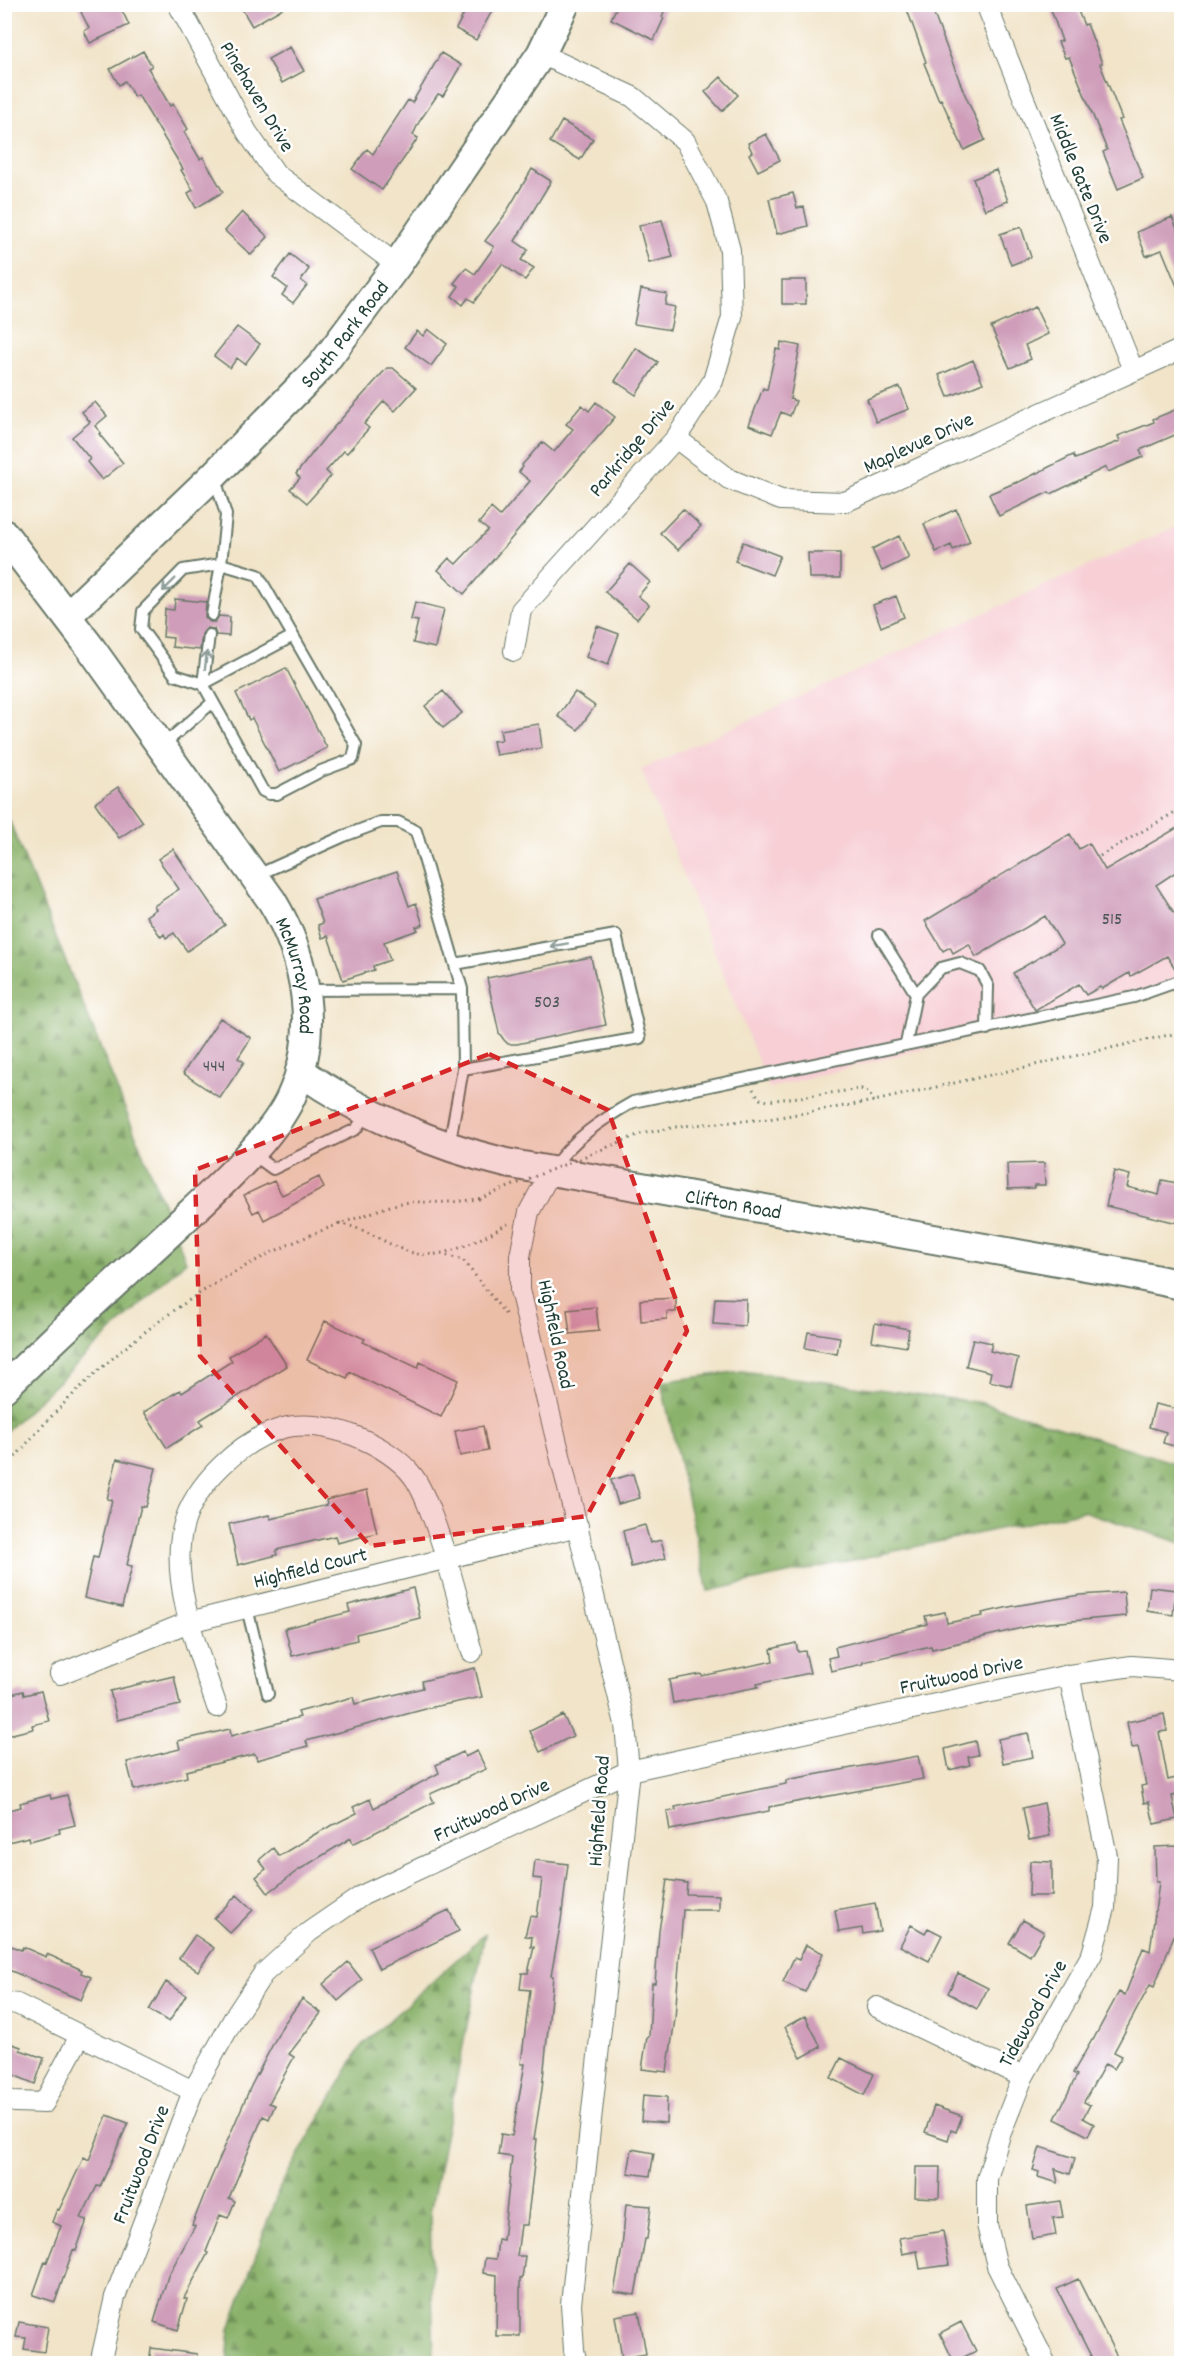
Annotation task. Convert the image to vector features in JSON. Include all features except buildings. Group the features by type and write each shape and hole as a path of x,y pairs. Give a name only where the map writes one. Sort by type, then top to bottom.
{"main road":[{"name":"South Park Road","path":"66,616 214,475 322,365 397,265 541,54 565,4"},
{"name":"McMurray Road","path":"4,534 255,876 291,935 306,990 307,1029 300,1071 284,1111 250,1152 208,1197 4,1389"},
{"name":"Clifton Road","path":"300,1071 369,1111 426,1138 496,1161 1125,1273 1182,1286"}],"street":[{"name":"Pinehaven Drive","path":"178,4 247,132 276,174 397,265"},
{"name":"Middle Gate Drive","path":"986,4 1133,370"},
{"name":"Parkridge Drive","path":"514,651 521,610 676,438 713,381 732,317 730,250 717,202 685,141 633,97 541,54"},
{"name":"Maplevue Drive","path":"676,438 729,479 781,500 845,502 1182,349"},
{"name":"Highfield Road","path":"551,1171 529,1212 520,1256 519,1290 625,1724 629,1771 571,2304 574,2349 578,2364"},
{"path":"218,1707 189,1622 180,1563 183,1526 197,1496 218,1468 248,1444 283,1428 321,1426 359,1437 391,1455 413,1476 427,1503 447,1558 471,1652"},
{"name":"Highfield Court","path":"60,1674 189,1622 578,1526"},
{"name":"Fruitwood Drive","path":"100,2364 101,2351 115,2297 193,2091 234,2018 263,1974 309,1932 363,1895 629,1771 1069,1675 1132,1666 1182,1670"},
{"name":"Tidewood Drive","path":"1046,2364 997,2266 987,2225 987,2179 1000,2135 1023,2077 1092,1954 1105,1908 1107,1856 1069,1675"},
{"path":"4,2002 17,2004 193,2091"},
{"path":"877,2007 1023,2077"},
{"path":"4,2098 15,2102 44,2103 80,2036"}],"lane":[{"path":"212,615 221,564 226,515 214,475"},
{"path":"209,635 203,684 263,791 269,794 277,794 321,771 352,759 356,745 258,575 221,564 183,570 143,611 141,629 175,675 203,684 293,636"},
{"path":"161,747 213,702"},
{"path":"255,876 381,822 398,822 416,831 462,989 463,1069 449,1147"},
{"path":"455,964 616,935 640,1038 463,1069"},
{"path":"879,935 916,994"},
{"path":"906,1044 916,994 941,968 960,963 980,971 988,986 987,1029"},
{"path":"551,1171 565,1150 602,1119 633,1102 1134,997 1182,980"},
{"path":"306,990 462,989"},
{"path":"250,1152 273,1169 356,1129 369,1111"},
{"path":"247,1608 268,1694"}],"path":[{"path":"1100,856 1182,808"},
{"path":"4,1471 70,1398 130,1345 180,1307 242,1269 302,1238 338,1224 401,1203 479,1199 640,1134 681,1126 768,1119 873,1101 1182,1032"},
{"path":"752,1078 753,1092 760,1099 768,1101 861,1089 868,1092 873,1101"},
{"path":"440,1253 477,1240 529,1212"},
{"path":"338,1224 355,1226 413,1253 440,1253 463,1260 512,1322 527,1319"}],"highlighted area":[{"path":"489,1054 608,1110 687,1331 587,1516 370,1546 200,1356 195,1170"}],"shaded area":[{"path":"1181,524 1181,984 769,1088 641,769"}],"green space":[{"path":"9,820 186,1261 5,1432 4,821"},
{"path":"742,1371 983,1403 1181,1465 1181,1543 1083,1511 708,1591 661,1382"},
{"path":"485,1934 430,2213 434,2363 227,2363 230,2329 279,2189 361,2046"}]}
